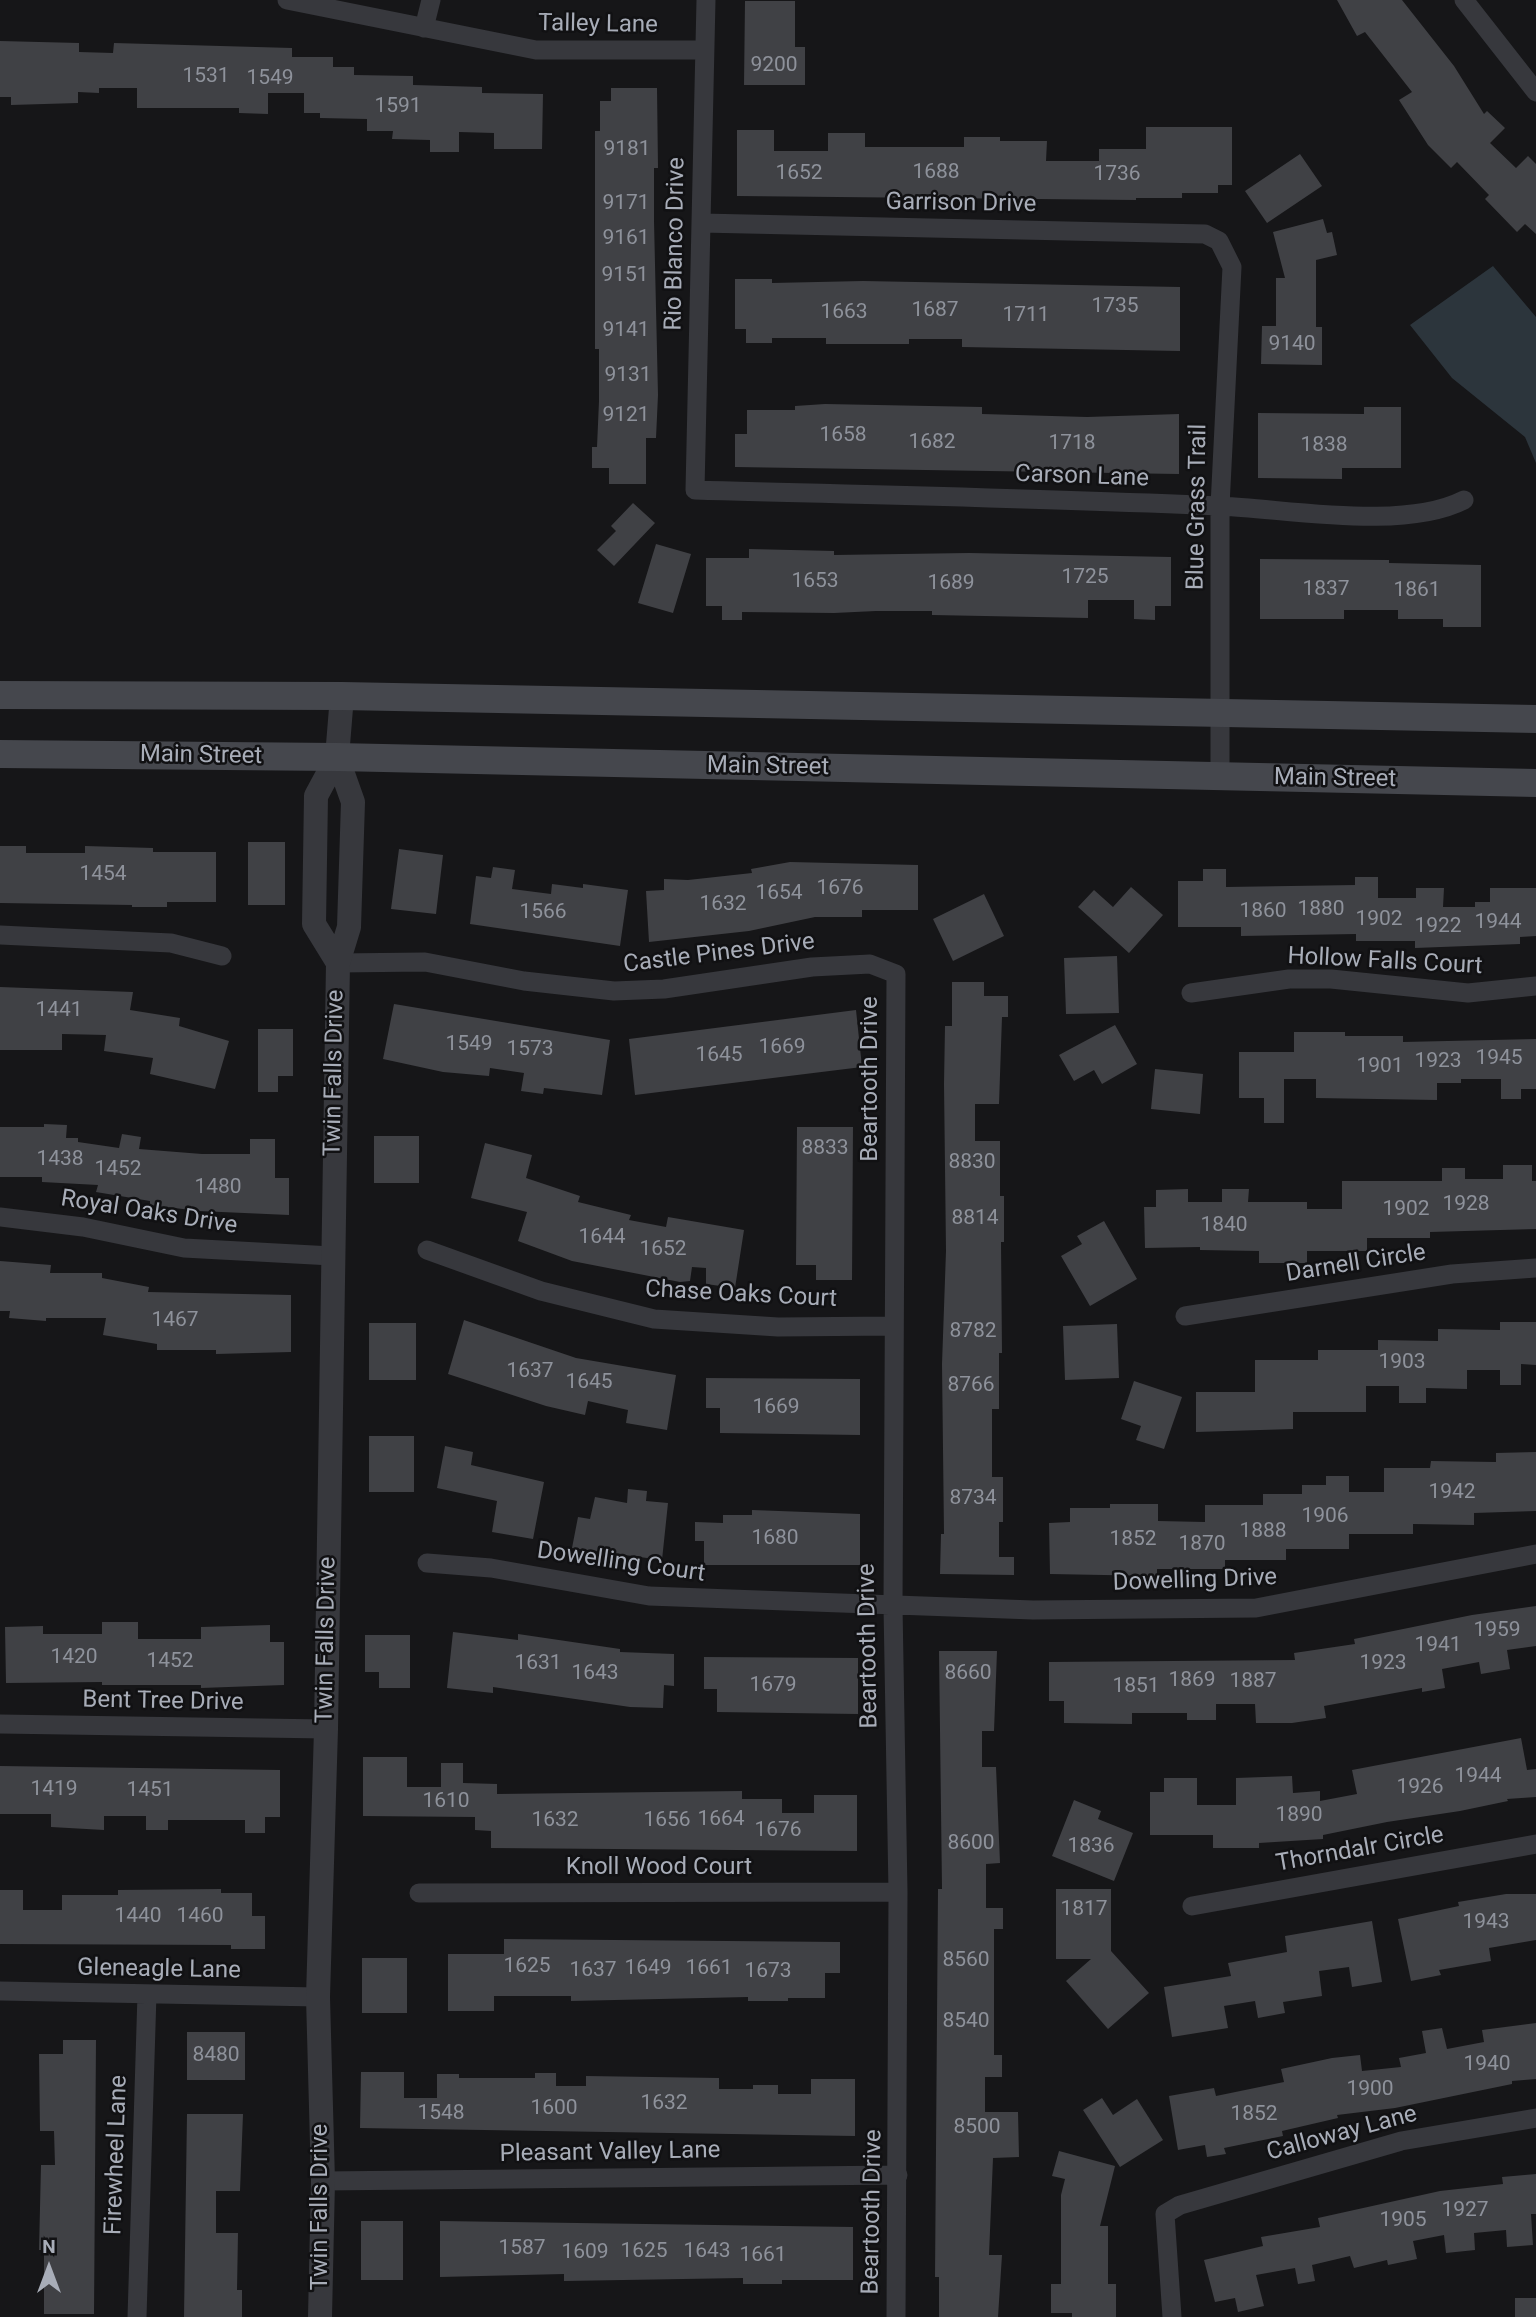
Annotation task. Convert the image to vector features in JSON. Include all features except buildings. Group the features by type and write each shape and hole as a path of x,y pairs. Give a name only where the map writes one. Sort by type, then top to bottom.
{"main road":[{"path":"0,695 342,696 1536,719"},
{"name":"Main Street","path":"0,754 337,757 1536,783"}],"street":[{"name":"Talley Lane","path":"287,0 536,50 704,50"},
{"path":"424,28 431,0"},
{"name":"Rio Blanco Drive","path":"695,490 706,0"},
{"path":"1464,0 1536,92"},
{"name":"Garrison Drive","path":"701,223 1205,234 1219,241"},
{"name":"Blue Grass Trail","path":"1219,241 1232,267 1220,506 1220,777"},
{"name":"Carson Lane","path":"695,490 1220,506 1406,517 1444,510 1464,500"},
{"path":"337,757 342,696"},
{"name":"Twin Falls Drive","path":"337,757 316,796 314,924 338,963"},
{"name":"Twin Falls Drive","path":"320,2317 323,2181 318,1997 326,1729 338,963 349,927 353,802 337,757"},
{"path":"0,935 172,943 222,956"},
{"name":"Castle Pines Drive","path":"338,963 425,962 524,981 614,991 664,989 812,967 870,964 896,974"},
{"name":"Beartooth Drive","path":"896,974 893,1326 893,1606 898,1892 896,2317"},
{"name":"Hollow Falls Court","path":"1191,993 1289,979 1331,979 1468,993 1536,986"},
{"name":"Royal Oaks Drive","path":"0,1217 83,1227 184,1248 332,1256"},
{"name":"Chase Oaks Court","path":"427,1250 541,1290 654,1318 778,1327 893,1326"},
{"name":"Darnell Circle","path":"1185,1315 1452,1274 1536,1268"},
{"name":"Dowelling Drive","path":"893,1606 1034,1610 1256,1608 1536,1554"},
{"name":"Dowelling Court","path":"427,1563 491,1568 649,1596 893,1606"},
{"name":"Bent Tree Drive","path":"0,1724 326,1729"},
{"name":"Thorndalr Circle","path":"1192,1906 1536,1844"},
{"name":"Knoll Wood Court","path":"419,1893 898,1892"},
{"name":"Gleneagle Lane","path":"0,1991 318,1997"},
{"name":"Firewheel Lane","path":"137,2317 146,1994"},
{"name":"Calloway Lane","path":"1172,2317 1165,2214 1180,2205 1401,2141 1536,2118"},
{"name":"Pleasant Valley Lane","path":"323,2181 898,2175"}],"shaded area":[{"path":"1493,266 1536,317 1536,463 1525,437 1452,378 1410,325"}]}
